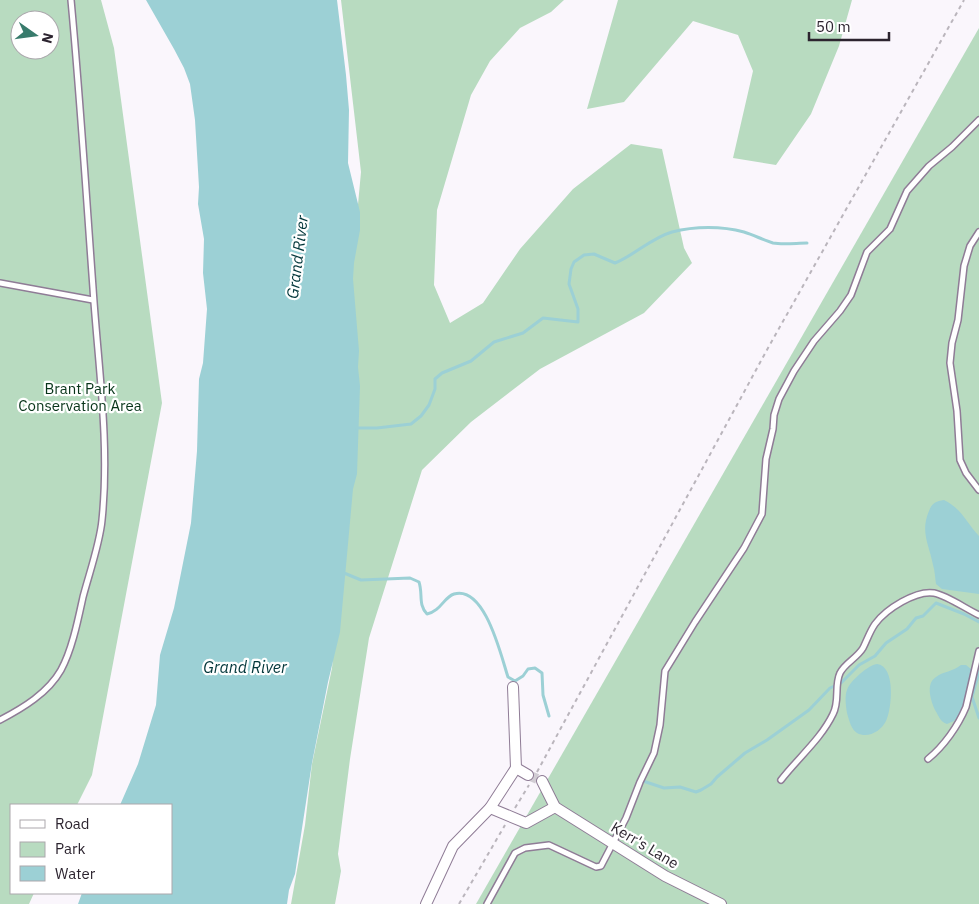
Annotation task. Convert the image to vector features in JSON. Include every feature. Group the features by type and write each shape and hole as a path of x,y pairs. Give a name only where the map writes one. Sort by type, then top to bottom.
{"street":[{"path":"426,904 453,846 490,808 516,768 513,687"},
{"path":"516,768 533,779"},
{"name":"Kerr's Lane","path":"533,779 556,807 665,876 721,904"},
{"path":"490,808 526,822 556,807"}],"lane":[{"path":"0,720 34,700 56,678 62,668 78,617 102,521 105,466 81,109 71,0"},
{"path":"488,904 508,864 515,853 520,850 534,846 549,845 598,867 604,863 626,818 656,747 660,730 665,671 744,548 762,514 766,459 779,399 794,371 814,341 840,311 850,295 867,252 890,229 907,191 929,166 952,147 979,120"},
{"path":"979,232 970,246 964,266 958,320 952,343 950,363 957,411 960,460 966,473 979,490"},
{"path":"0,283 93,300"},
{"path":"781,780 827,725 836,708 838,678 841,671 860,652 876,623 888,612 906,600 922,593 929,593 939,595 979,615"},
{"path":"928,759 940,748 966,707 979,651"}],"path":[{"path":"459,904 533,779 768,348 964,0"}],"green space":[{"name":"Brant Park Conservation Area","path":"0,0 101,0 114,48 162,403 92,775 78,804 10,804 10,894 34,894 29,904 0,904"},
{"path":"341,0 564,0 551,12 520,28 490,61 471,95 437,210 434,285 450,323 483,303 520,249 573,189 631,144 662,149 684,248 692,263 644,313 540,369 471,422 422,470 369,638 350,759 338,854 341,871 335,904 291,904 305,825 312,764 332,668 356,426 350,291 361,172"},
{"path":"618,0 852,0 839,46 811,114 776,165 733,158 753,71 738,35 693,21 624,102 587,109"},
{"path":"979,28 979,904 476,904"}],"water":[{"name":"Grand River","path":"146,0 337,0 349,110 348,163 360,212 360,230 353,279 360,386 357,474 353,489 340,632 312,763 295,874 289,890 287,904 78,904 82,894 172,894 172,804 120,804 138,764 156,705 160,655 174,608 191,523 197,451 199,379 203,363 207,309 203,273 204,239 198,204 199,187 195,120 190,84 174,49"},
{"path":"944,500 960,512 979,536 979,594 942,589 936,584 925,525 931,506"},
{"path":"877,664 883,667 890,680 890,707 884,725 878,731 861,735 855,731 849,721 846,706 847,690 861,673"},
{"path":"961,665 966,665 971,669 971,674 961,713 954,721 947,724 941,720 933,706 930,688 933,680 939,675"}],"waterway":[{"path":"357,428 411,424 421,416 429,405 435,389 435,379 442,373 471,361 494,342 523,333 543,318 578,322 578,309 569,284 574,262 584,255 594,254 615,263 664,235 681,230 699,228 736,230 777,244 807,243"},
{"path":"344,573 361,580 410,578 419,582 422,603 427,614 436,610 454,594 465,594 475,600 490,624 508,677 515,681 523,676 528,669 535,668 542,673 543,695 549,716"},
{"path":"643,781 664,788 680,787 696,792 711,784 745,753 809,710 830,688 841,683 859,665 875,656 886,643 907,629 916,618 923,616 936,603 979,622"},
{"path":"979,672 972,697 979,718"}],"tunnel":[{"path":"528,775 542,781"}]}
